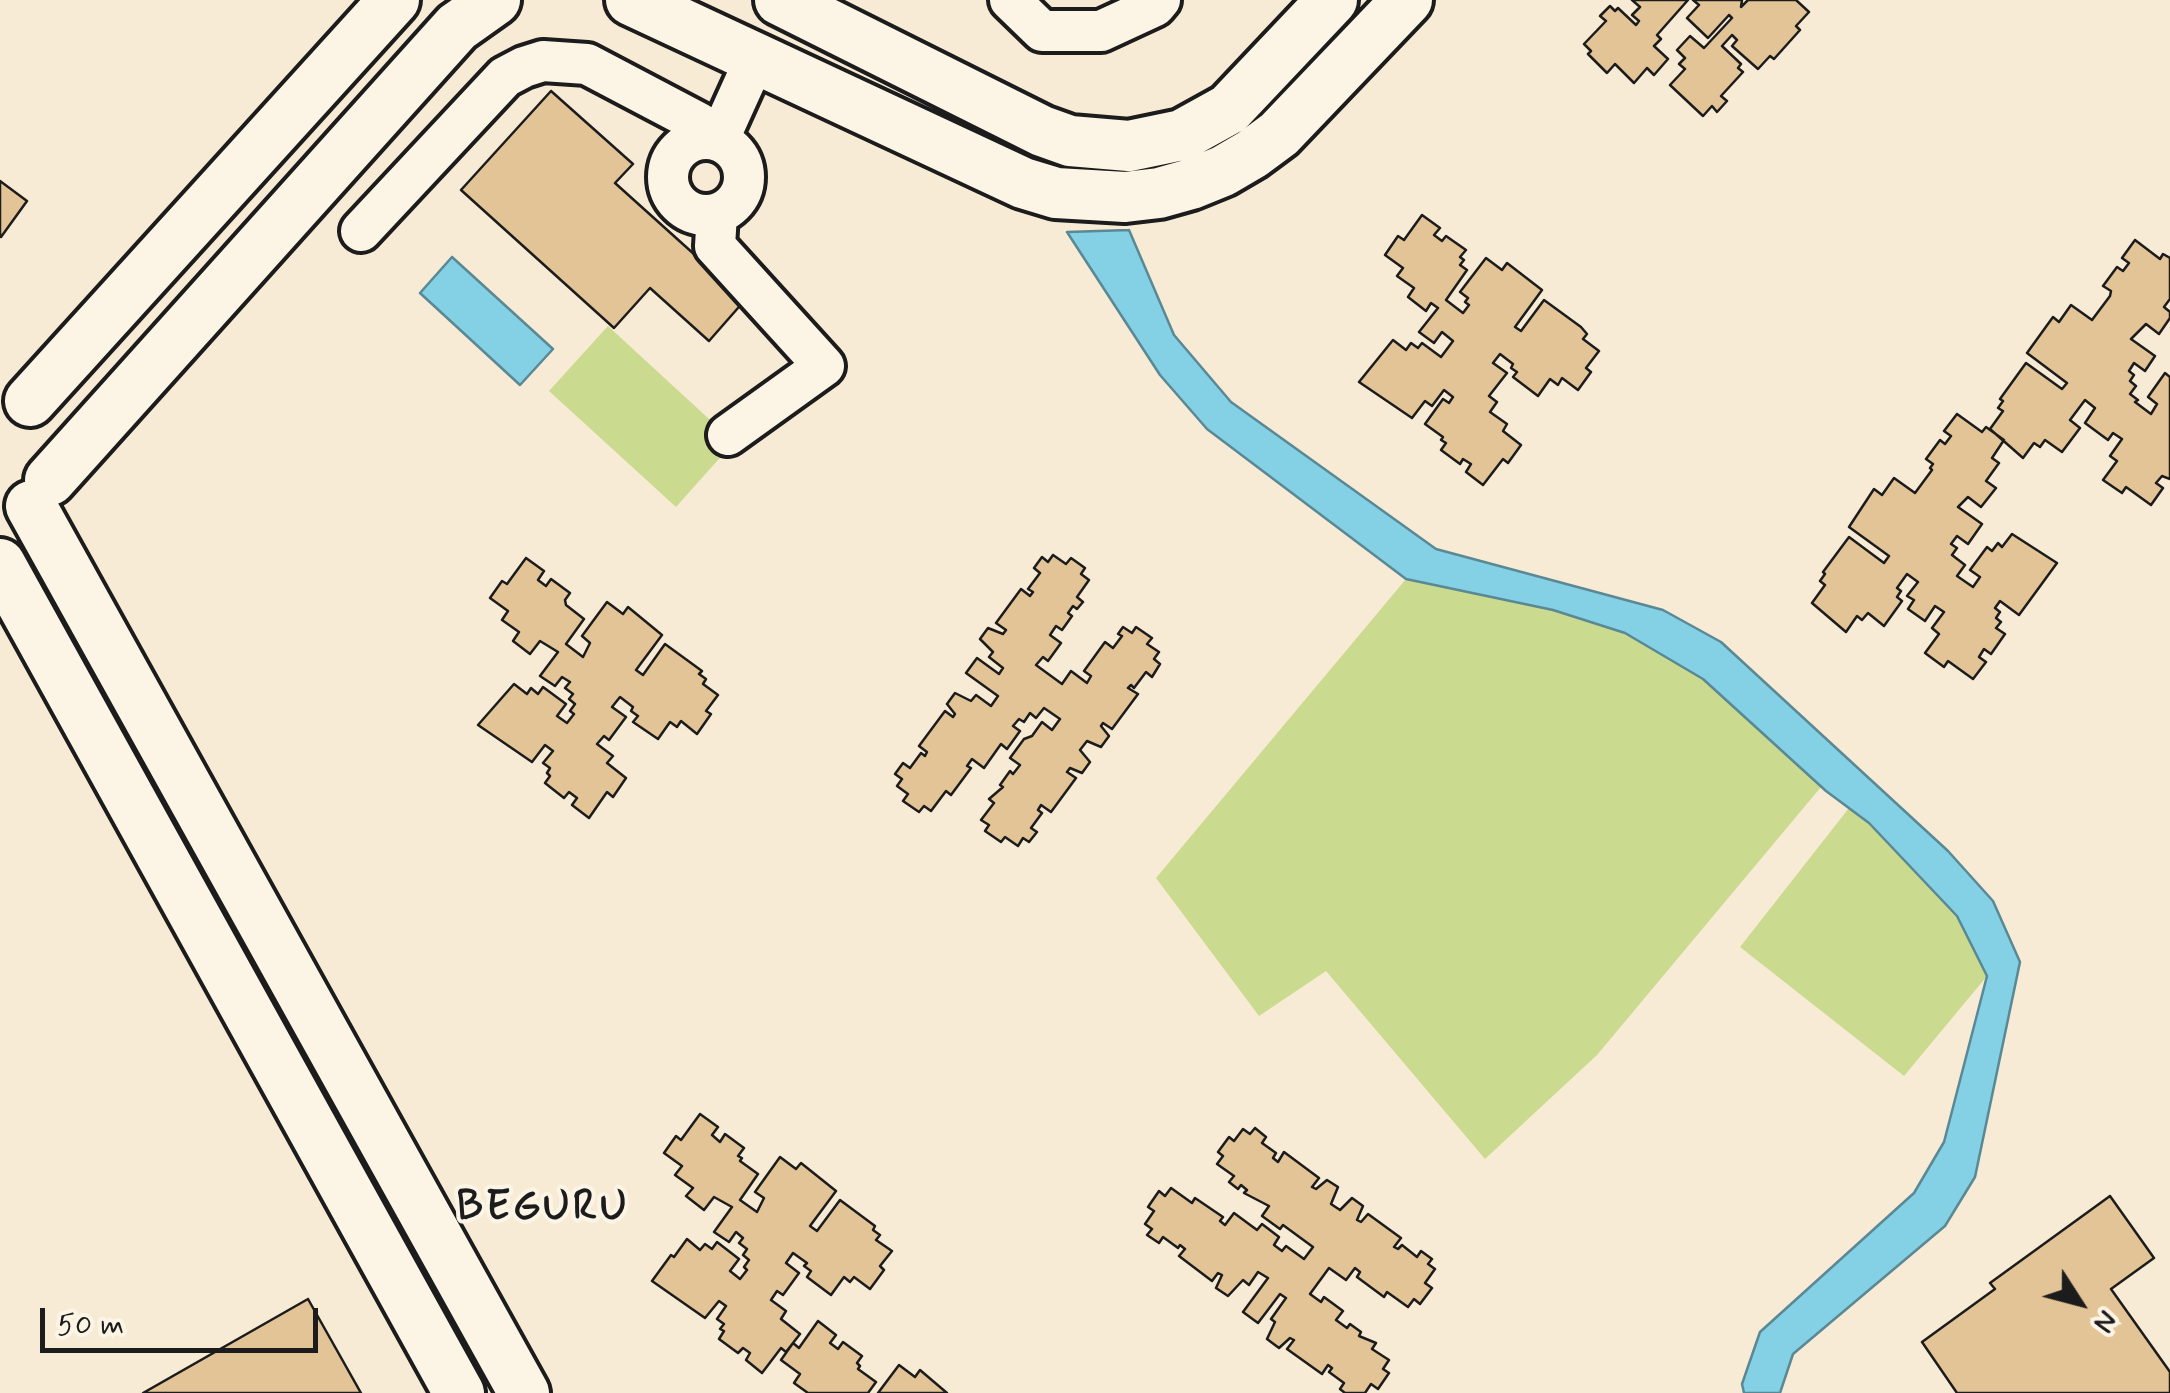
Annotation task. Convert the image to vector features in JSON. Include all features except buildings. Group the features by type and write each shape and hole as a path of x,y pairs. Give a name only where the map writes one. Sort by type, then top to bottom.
{"main road":[{"path":"27,502 56,455 54,436 46,418 15,394 394,0"},
{"path":"27,502 457,26 495,0"},
{"path":"780,0 1042,131 1100,146 1130,146 1182,134 1229,109 1332,0"},
{"path":"643,2 1023,183 1056,192 1125,197 1191,184 1252,154 1280,134 1408,0"},
{"path":"27,502 524,1393"},
{"path":"0,564 458,1393"}],"street":[{"path":"1010,0 1042,31 1101,31 1160,0"},
{"path":"718,140 756,57"},
{"path":"361,231 505,77 543,62 588,64 700,123 737,154 745,177 737,200 717,214 693,213 673,198 668,172 672,160 690,142 718,140"},
{"path":"717,214 715,246 824,366 728,435"}],"green space":[{"path":"608,326 734,442 676,507 549,391"},
{"path":"1406,579 1553,610 1625,633 1703,679 1821,787 1597,1055 1485,1159 1326,971 1259,1016 1156,878"},
{"path":"1849,808 1869,823 1957,916 1987,976 1904,1076 1740,947"}],"water":[{"path":"1129,230 1174,335 1231,402 1436,549 1663,610 1721,642 1948,851 1993,901 2020,962 1975,1177 1945,1226 1793,1354 1780,1393 1744,1393 1742,1384 1760,1332 1914,1193 1944,1142 1987,976 1957,916 1869,823 1826,791 1703,679 1625,633 1553,610 1406,579 1207,429 1160,375 1067,232"},
{"path":"452,257 553,349 520,385 420,293"}],"district":[{"name":"BEGURU","path":"543,1210"}]}
